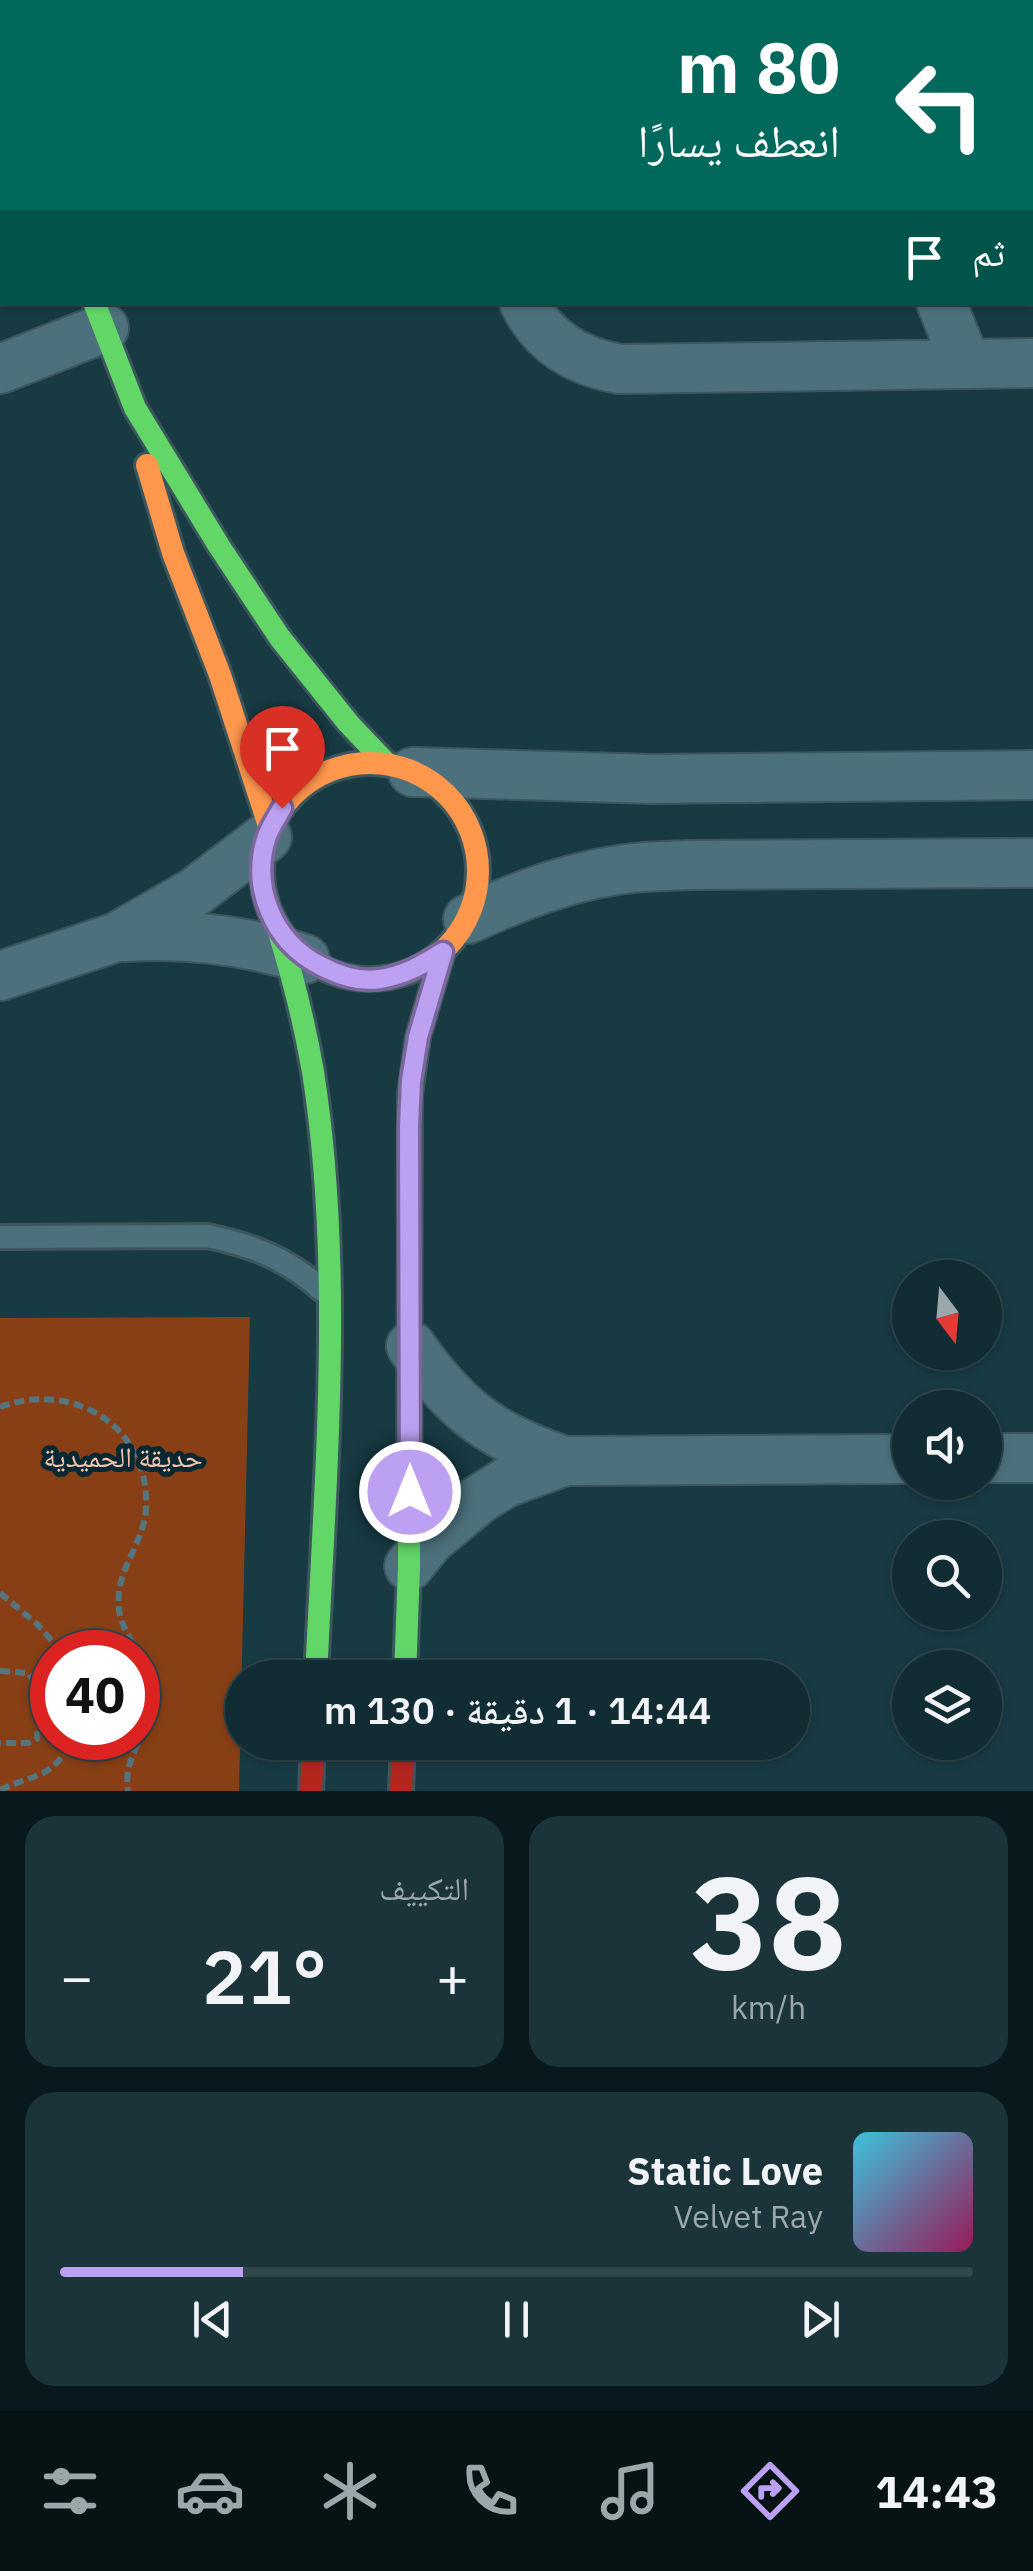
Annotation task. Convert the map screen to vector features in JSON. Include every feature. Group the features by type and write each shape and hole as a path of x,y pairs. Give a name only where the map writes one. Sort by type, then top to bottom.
{"street":[{"path":"526,305 548,337 569,353 593,365 620,369 1033,363"},
{"path":"943,305 966,364"},
{"path":"0,369 99,315 135,408 173,553 220,675 268,833"},
{"path":"135,408 280,638 350,724 400,768 442,790 464,817 477,850 478,885 418,1037 411,1081 406,1660"},
{"path":"317,1660 328,1295 316,1092 290,948 268,910 262,886 268,833 282,808 298,790 318,777 363,764 652,779 1033,775"},
{"path":"0,976 117,937 195,892 268,833"},
{"path":"117,937 202,936 290,948 338,975 376,980 412,971 456,935 521,895 632,868 1033,862"},
{"path":"411,1346 460,1407 492,1430 564,1461 892,1459"},
{"path":"1002,1458 1033,1458"},
{"path":"409,1566 429,1542 478,1500 504,1484 564,1461"},
{"path":"312,1791 313,1760"},
{"path":"401,1791 402,1760"}],"lane":[{"path":"0,1237 207,1236 273,1255 303,1272 328,1295"}],"path":[{"path":"0,1408 38,1399 85,1406 116,1427 138,1463 146,1489 146,1510 136,1549 124,1567 118,1588 118,1609 124,1630 146,1661 156,1692 150,1722 128,1767 128,1791"},
{"path":"0,1594 42,1630"},
{"path":"0,1671 28,1674 40,1690 38,1739 29,1743 0,1743"},
{"path":"0,1790 46,1774 60,1760"}],"green space":[{"name":"حديقة الحميدية","path":"250,1317 242,1660 225,1660 225,1760 240,1760 239,1791 0,1791 0,1318"}],"traffic: fast":[{"path":"95,305 135,408 219,546 280,638 349,724 387,764"},
{"path":"279,932 313,1072 328,1222 330,1374 317,1660"},
{"path":"406,1660 410,1094"}],"traffic: slow":[{"path":"147,465 173,553 220,675 270,829"},
{"path":"370,763 411,771 446,795 470,830 478,871 470,912 446,947 411,971 370,979 329,971 294,947 270,912 262,871 270,830 294,795 329,771 370,763"}],"traffic: jam":[{"path":"410,1094 418,1037 443,951"},
{"path":"311,1791 312,1760"},
{"path":"401,1791 402,1760"}],"route":[{"path":"282,808 267,837 262,886 268,910 280,932 306,958 338,975 376,980 412,971 443,952 418,1037 411,1081 410,1492"}]}
